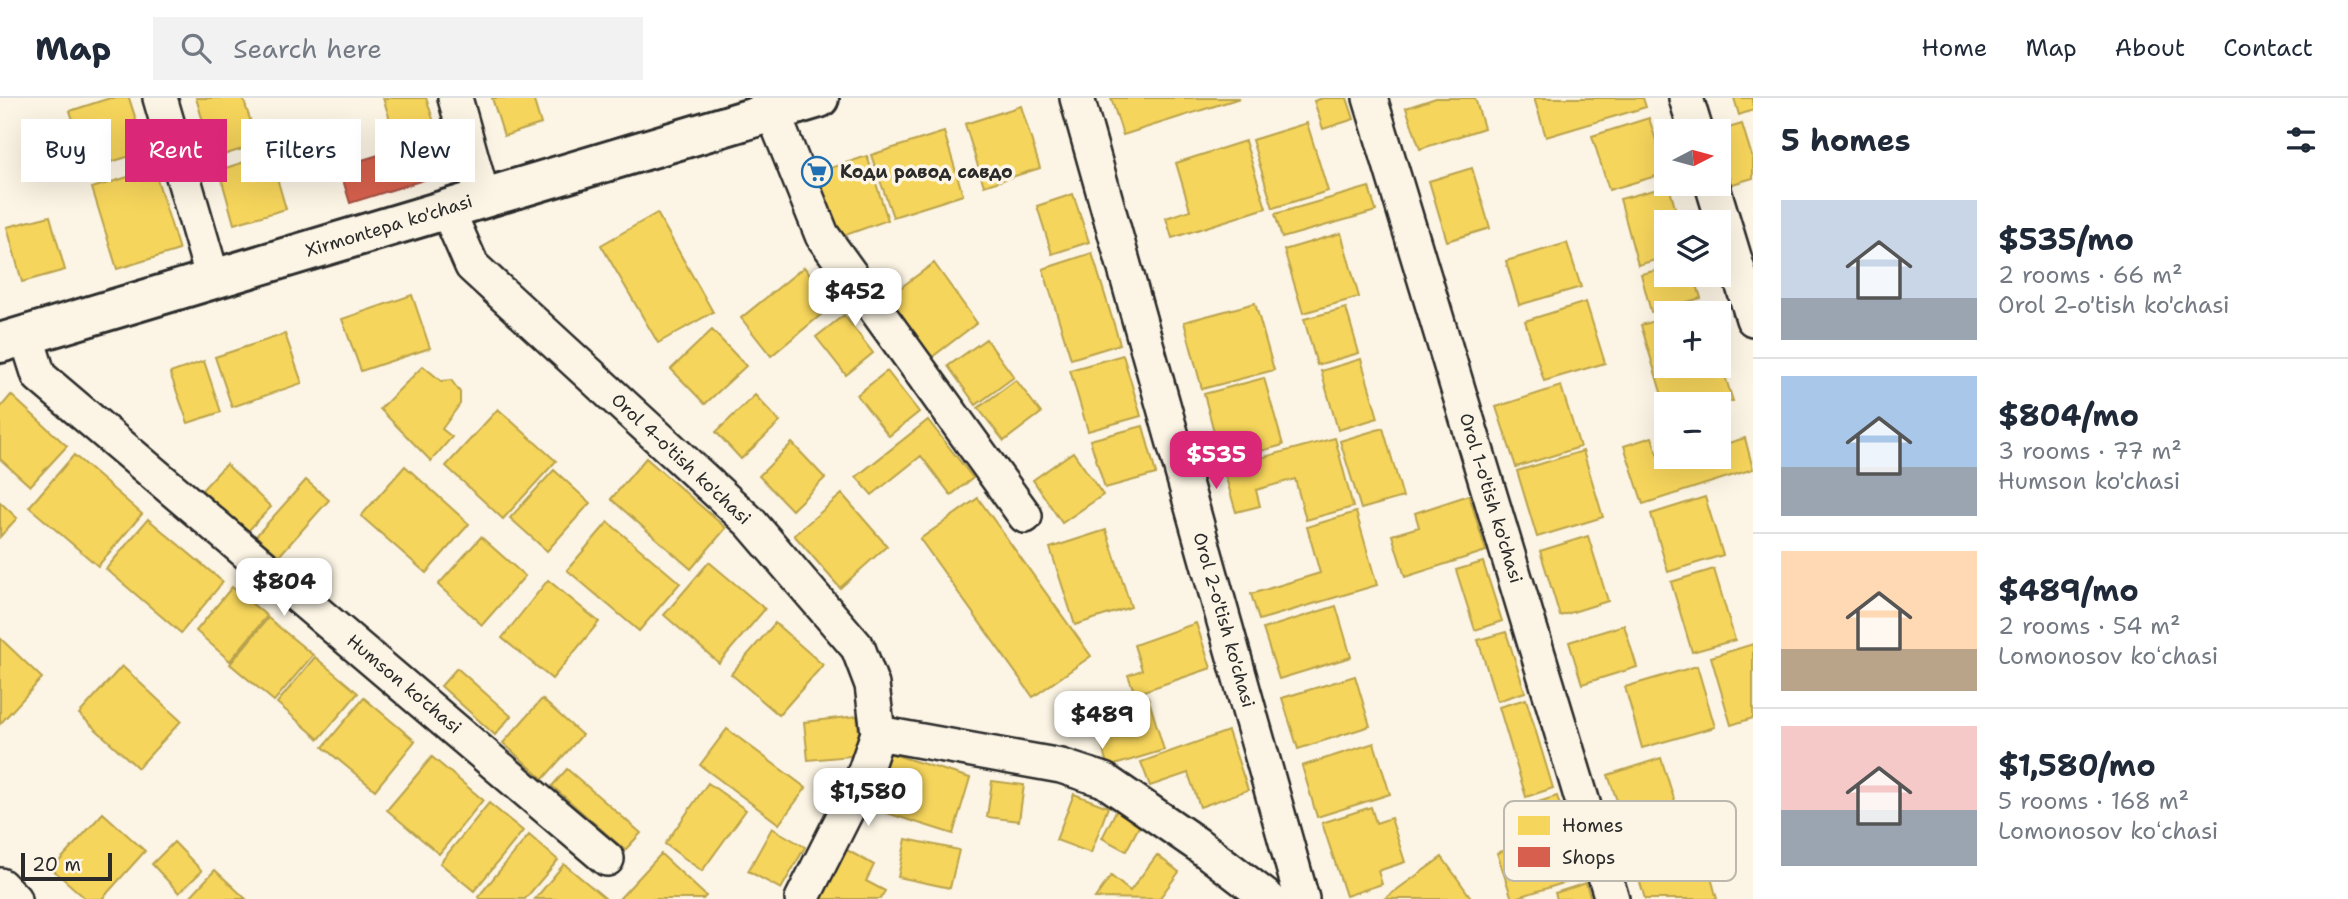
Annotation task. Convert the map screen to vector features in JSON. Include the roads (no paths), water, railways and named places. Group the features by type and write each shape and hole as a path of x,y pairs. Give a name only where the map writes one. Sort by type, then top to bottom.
{"street":[{"path":"160,98 213,279"},
{"path":"455,98 483,198"},
{"name":"Xirmontepa ko'chasi","path":"13,339 483,198 769,105 819,98"},
{"name":"Orol 2-o'tish ko'chasi","path":"1077,98 1302,899"},
{"name":"Orol 1-o'tish ko'chasi","path":"1370,98 1582,801"},
{"path":"1686,98 1692,119"},
{"path":"769,105 822,235 1025,516"},
{"path":"1716,196 1753,319"},
{"name":"Orol 4-o'tish ko'chasi","path":"447,209 472,266 750,522 858,648 872,685 878,733"},
{"name":"Humson ko'chasi","path":"13,339 39,376 607,859"},
{"path":"802,899 862,780 878,733 1061,766 1104,780 1197,844 1269,899"},
{"name":"Orol 1-o'tish ko'chasi","path":"1607,881 1612,899"},
{"path":"0,886 14,899"}],"place":[{"name":"Коди равод савдо","path":"817,172"}]}
